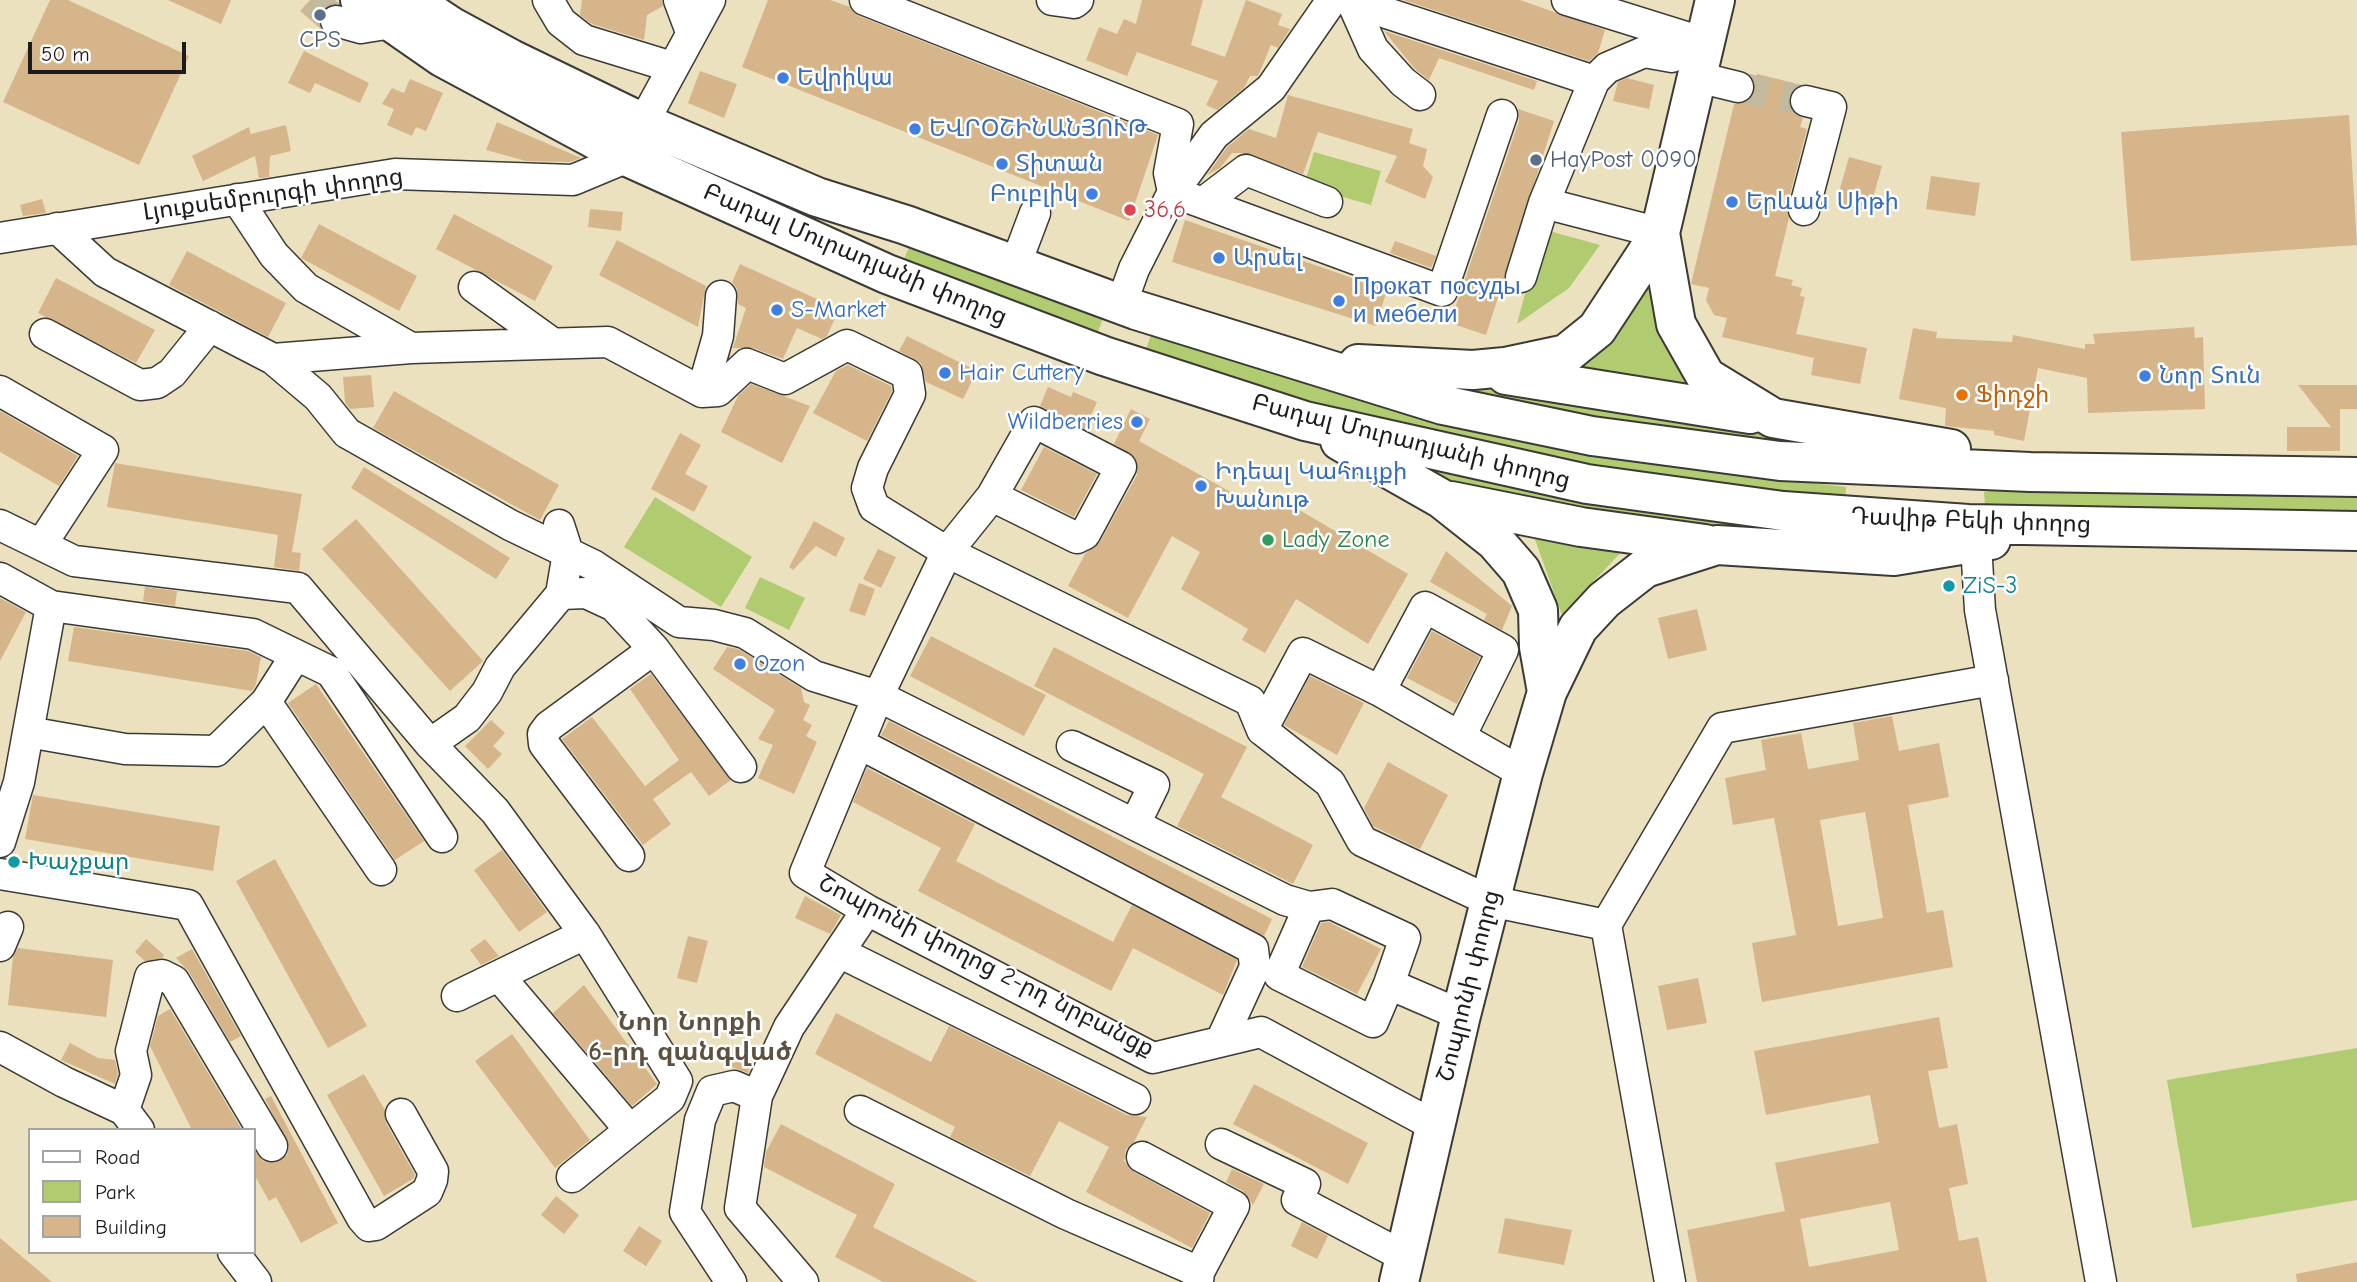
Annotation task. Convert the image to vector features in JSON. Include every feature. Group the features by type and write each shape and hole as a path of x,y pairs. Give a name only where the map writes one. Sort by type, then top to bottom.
{"main road":[{"path":"1715,0 1691,59 1660,233 1676,324 1706,377 1773,418"},
{"name":"Բադալ Մուրադյանի փողոց","path":"348,10 402,11 452,27 510,59 636,140 887,274 1104,356 1305,421 1587,484"},
{"name":"Բադալ Մուրադյանի փողոց","path":"636,140 906,225 1121,305 1443,405 1592,436"},
{"path":"887,274 882,259 883,244 892,232 906,225"},
{"path":"1473,370 1527,363 1566,354 1597,329 1660,233"},
{"path":"1104,356 1123,345 1128,338 1128,321 1121,305"},
{"path":"1318,364 1473,370 1972,452 2030,472"},
{"path":"1305,421 1442,499 1495,541 1521,571 1538,610 1539,647 1547,692"},
{"name":"Դավիթ Բեկի փողոց","path":"1592,436 1780,461 1971,471 2357,477"},
{"path":"1442,499 1581,527 1717,545 1894,556 1972,534 1955,512 1950,494 1955,481 1971,471"},
{"name":"Դավիթ Բեկի փողոց","path":"1587,484 1972,534 2029,525 2357,531"},
{"name":"Շոպրոնի փողոց","path":"1402,1269 1461,1015 1523,773 1547,692 1578,628 1604,600 1645,568 1717,545"}],"street":[{"path":"548,0 561,22 583,40 672,67"},
{"path":"865,0 1178,124 1169,173 1173,192"},
{"path":"1052,0 1074,3 1079,0"},
{"path":"1567,0 1691,59 1738,87"},
{"path":"636,140 691,32 703,1"},
{"path":"1121,305 1134,269 1173,192 1214,135 1271,88 1343,1"},
{"path":"1343,1 1594,81"},
{"path":"1343,1 1373,49 1403,82 1420,95"},
{"path":"1521,277 1544,203 1594,81 1606,68 1644,52 1691,59"},
{"path":"1804,210 1831,107 1807,101"},
{"path":"1173,192 1442,292 1502,116"},
{"name":"Լյուքսեմբուրգի փողոց","path":"0,238 395,174 573,180 636,140"},
{"path":"1204,202 1246,170 1327,202"},
{"path":"237,199 274,256 306,288 411,348"},
{"path":"1544,203 1660,233"},
{"path":"1015,266 1035,213"},
{"path":"57,228 104,272 273,359 318,397 347,433 510,525 593,565 679,622 714,625 745,633 814,677 878,696 1285,900 1309,907 1332,904 1405,938 1373,1022 1279,975 1309,907"},
{"path":"474,287 552,344"},
{"path":"702,392 718,336 720,296"},
{"path":"45,334 140,385 157,383 172,373 210,327"},
{"path":"273,359 411,348 608,342 702,392 718,391 747,364 785,379 846,345 907,374 910,394 873,468 867,488 874,507 947,552 1250,701 1262,730 1330,783 1362,841 1490,901 1606,925"},
{"path":"0,391 103,450 41,545"},
{"path":"992,496 947,552 878,696 860,744 1253,949 1255,967 1221,1041"},
{"path":"0,525 74,561 298,588 430,744 495,811 585,934 677,1081 670,1098 572,1177"},
{"path":"430,744 467,718 487,692 500,667 561,594 568,553 559,525"},
{"path":"1972,534 1980,610 2101,1282"},
{"path":"0,578 51,606 253,634 331,672 442,837"},
{"path":"561,594 586,593 614,606 654,649 741,767"},
{"path":"0,842 10,776 28,732 51,606"},
{"path":"1380,691 1425,607 1503,650 1460,737"},
{"path":"629,856 544,744 543,734 549,726 654,649"},
{"path":"1262,730 1303,653 1380,691 1523,773"},
{"path":"28,732 125,749 216,751 266,702 296,655"},
{"path":"1670,1282 1606,925 1722,728 1993,680"},
{"path":"266,702 382,870"},
{"name":"Շոպրոնի փողոց 2-րդ նրբանցք","path":"860,744 805,873 867,909 1153,1058 1261,1032 1435,1126"},
{"path":"1072,746 1154,785 1135,824"},
{"path":"0,874 188,905 362,1218 369,1226 376,1225 427,1192 432,1180 433,1171 401,1114"},
{"path":"803,1282 740,1209 757,1096 789,1027 867,909"},
{"path":"457,996 585,934"},
{"path":"839,953 1135,1099"},
{"path":"0,1047 132,1120 136,1075 131,1051 150,977 162,975 174,981 272,1146"},
{"path":"499,976 630,1130"},
{"path":"1389,984 1461,1015"},
{"path":"731,1282 685,1212 700,1120 712,1091 734,1086 757,1096"},
{"path":"860,1111 1198,1277 1234,1206 1142,1157"},
{"path":"1222,1144 1305,1184 1297,1200 1402,1269"},
{"path":"235,1254 256,1282"}],"green space":[{"path":"1314,152 1381,171 1371,205 1304,186"},
{"path":"1542,229 1600,245 1569,288 1517,324"},
{"path":"910,245 1103,318 1098,332 904,259"},
{"path":"1654,265 1697,386 1572,367"},
{"path":"1151,335 1364,400 1726,473 1846,487 1845,501 1620,475 1358,417 1145,352"},
{"path":"1454,382 1747,423 1848,456 1673,435 1453,390"},
{"path":"1418,463 1731,517 1848,546 1524,501 1415,472"},
{"path":"1994,490 2357,496 2357,511 1985,505 1984,492"},
{"path":"655,497 752,557 721,607 624,547"},
{"path":"1532,531 1626,547 1562,615"},
{"path":"760,577 805,598 789,630 745,608"},
{"path":"2357,1048 2357,1200 2192,1228 2167,1080"}],"building":[{"path":"50,0 68,0 189,56 139,165 3,102"},
{"path":"168,0 231,0 221,24"},
{"path":"310,0 317,0 325,7 319,17 322,30 300,11"},
{"path":"582,0 662,0 663,6 647,15 644,40 592,24 580,15"},
{"path":"768,0 830,0 850,7 859,16 1158,135 1129,221 742,67"},
{"path":"1142,0 1203,0 1191,45 1225,57 1246,0 1282,14 1278,25 1290,29 1278,48 1271,45 1258,76 1250,76 1244,88 1217,110 1206,105 1218,81 1137,52 1127,76 1086,60 1099,27 1117,34 1124,19 1136,24"},
{"path":"1403,0 1520,0 1605,30 1598,53 1589,61"},
{"path":"1384,31 1537,81 1534,90 1439,58 1429,80 1415,69"},
{"path":"304,51 369,83 360,103 315,83 310,93 288,83"},
{"path":"700,71 737,84 724,118 688,103"},
{"path":"1757,74 1794,83 1789,105 1795,114 1803,118 1800,127 1807,129 1787,206 1789,218 1775,276 1793,280 1791,285 1802,288 1800,296 1805,297 1796,334 1867,348 1860,384 1811,375 1814,358 1722,337 1727,318 1714,315 1706,300 1709,288 1691,284 1734,104 1751,99"},
{"path":"1627,78 1654,85 1649,109 1613,101 1618,82"},
{"path":"410,79 443,93 426,131 416,127 412,136 387,125 394,109 382,104 392,88 404,93"},
{"path":"1288,95 1413,129 1409,143 1427,149 1423,166 1433,177 1425,199 1385,182 1397,156 1318,132 1303,174 1244,153 1232,153 1220,168 1207,175 1227,147 1249,129 1276,138"},
{"path":"1518,109 1554,121 1486,335 1450,323 1519,121"},
{"path":"2349,115 2357,245 2131,261 2121,132"},
{"path":"497,122 581,158 570,162 526,161 486,150"},
{"path":"286,125 291,151 270,156 269,177 259,178 255,156 203,181 192,156 249,127 251,134"},
{"path":"1849,157 1882,166 1869,212 1836,203"},
{"path":"1931,176 1980,183 1975,216 1926,209"},
{"path":"42,199 46,213 23,216 20,205"},
{"path":"590,209 623,212 621,231 588,227"},
{"path":"454,214 553,266 535,301 436,249"},
{"path":"1185,220 1387,290 1376,326 1172,262"},
{"path":"319,224 417,276 399,311 301,258"},
{"path":"617,240 706,286 698,327 599,275"},
{"path":"1395,241 1436,256 1431,268 1390,253"},
{"path":"187,251 286,303 268,337 169,285"},
{"path":"740,264 839,309 827,336 822,339 797,328 783,359 753,348 733,348 746,308 738,304 737,289 732,282"},
{"path":"56,278 155,330 136,363 38,313"},
{"path":"2194,327 2195,338 2203,337 2205,409 2088,413 2087,378 2038,368 2024,441 1994,435 1994,431 1945,426 1946,408 1899,399 1913,328 1937,332 1936,338 2012,342 2013,335 2085,349 2085,344 2095,344 2093,334"},
{"name":"Hair Cuttery","path":"907,336 977,371 963,399 926,382 921,363 899,351"},
{"path":"848,365 891,386 892,391 867,441 813,413 836,371"},
{"path":"371,375 374,407 350,409 345,402 343,377"},
{"path":"751,384 810,406 782,463 721,432 738,396"},
{"path":"2298,385 2357,385 2357,409 2340,409 2340,451 2287,451 2287,427 2331,427"},
{"path":"1048,387 1071,397 1073,392 1097,402 1085,429 1040,406"},
{"path":"394,391 559,485 540,520 373,428"},
{"path":"1131,409 1150,419 1139,441 1265,511 1274,495 1408,574 1368,644 1296,599 1265,653 1242,640 1248,629 1181,589 1200,552 1172,536 1128,618 1068,586 1085,554 1100,542 1137,475 1135,457 1114,444"},
{"path":"0,411 78,456 59,486 0,452"},
{"path":"680,433 701,445 685,474 708,486 694,512 651,489"},
{"path":"1044,447 1097,474 1074,517 1021,490"},
{"path":"115,463 302,494 292,552 301,553 299,571 274,567 278,535 107,507"},
{"path":"364,467 510,558 496,579 351,488"},
{"path":"356,519 483,661 450,691 322,549"},
{"path":"814,521 845,538 836,557 816,546 793,570 789,567"},
{"path":"878,549 896,557 881,588 863,579"},
{"path":"1446,551 1512,606 1502,630 1484,620 1487,614 1430,582"},
{"path":"859,583 875,589 865,616 849,611"},
{"path":"145,587 177,591 175,606 143,601"},
{"path":"0,598 26,612 0,661"},
{"path":"1697,609 1707,650 1668,659 1658,618"},
{"path":"74,627 248,651 261,657 256,684 252,691 68,661"},
{"path":"1432,631 1480,657 1457,704 1407,678"},
{"path":"931,636 1046,695 1024,736 910,676"},
{"path":"727,647 738,649 801,688 804,702 810,705 803,720 812,725 806,736 817,742 794,794 758,778 773,745 758,739 775,710 713,669"},
{"path":"1054,647 1247,747 1221,797 1313,845 1293,884 1177,826 1204,774 1034,686"},
{"path":"651,674 731,780 709,796 691,772 653,799 671,824 643,845 562,739 592,717 645,786 679,760 630,689"},
{"path":"1310,676 1364,703 1337,755 1284,725"},
{"path":"316,684 424,841 395,860 288,703"},
{"path":"1892,716 1899,751 1939,743 1949,797 1908,805 1927,913 1943,910 1953,967 1762,1002 1752,943 1796,935 1774,818 1733,825 1725,778 1766,770 1761,740 1801,733 1808,769 1859,760 1853,723","holes":["1865,812 1883,918 1838,926 1820,820"]},
{"path":"491,720 505,733 493,746 502,754 488,769 465,746"},
{"path":"889,721 1272,919 1264,936 881,735"},
{"path":"1388,762 1448,795 1420,849 1373,826 1364,808"},
{"path":"867,768 975,824 956,861 1113,942 1132,905 1237,960 1223,995 1133,948 1111,991 918,891 941,848 853,802"},
{"path":"33,795 220,826 213,871 25,839"},
{"path":"502,850 547,912 519,932 474,870"},
{"path":"275,859 367,1026 328,1048 236,881"},
{"path":"805,896 841,915 830,934 795,918"},
{"path":"1329,922 1381,949 1357,994 1302,967 1321,923"},
{"path":"688,936 708,941 697,983 677,978"},
{"path":"146,939 164,955 162,958 145,961 135,952"},
{"path":"485,939 499,956 481,965 470,950"},
{"path":"18,948 113,960 106,1017 8,1005 13,957"},
{"path":"192,949 241,1036 230,1042 189,972 176,958"},
{"path":"1698,978 1707,1023 1667,1030 1658,986"},
{"path":"584,985 657,1084 632,1106 553,1013"},
{"path":"170,1009 241,1128 191,1128 150,1046 158,1016"},
{"path":"836,1013 931,1062 949,1026 1127,1115 1147,1117 1134,1142 1126,1149 1124,1161 1134,1172 1210,1213 1192,1248 1086,1192 1109,1147 1059,1121 1030,1176 950,1137 955,1127 815,1054"},
{"path":"1939,1017 1948,1068 1928,1071 1939,1128 1957,1124 1968,1184 1949,1188 1959,1241 1978,1237 1987,1282 1697,1282 1687,1230 1785,1211 1775,1163 1879,1143 1870,1095 1766,1115 1754,1051","holes":["1890,1202 1899,1250 1809,1267 1800,1219"]},
{"path":"512,1034 590,1140 555,1168 475,1061"},
{"path":"70,1043 98,1058 115,1060 118,1074 115,1084 61,1060"},
{"path":"737,1045 757,1053 748,1073 729,1066"},
{"path":"364,1074 385,1110 386,1123 415,1175 413,1179 384,1196 327,1095"},
{"path":"1254,1084 1368,1143 1348,1184 1233,1124"},
{"path":"271,1096 338,1223 301,1243 276,1197 269,1201 256,1178 256,1152 263,1161 273,1163 287,1155 289,1146 265,1099"},
{"path":"781,1124 895,1184 873,1227 978,1282 883,1282 835,1257 857,1215 764,1167 766,1152"},
{"path":"1232,1169 1264,1184 1253,1205 1243,1191 1226,1182"},
{"path":"556,1196 579,1215 564,1234 541,1215"},
{"path":"1505,1218 1572,1230 1564,1265 1498,1253"},
{"path":"1302,1222 1328,1236 1317,1259 1291,1246"},
{"path":"639,1226 662,1241 646,1266 623,1251"},
{"path":"0,1238 52,1282 0,1282"},
{"path":"2357,1262 2357,1282 2297,1282 2296,1274"}],"tunnel":[{"path":"313,0 336,21"},
{"path":"1738,87 1806,101"}],"place":[{"name":"CPS","path":"320,15"},
{"name":"Եվրիկա","path":"783,78"},
{"name":"ԵՎՐՕՇԻՆԱՆՅՈՒԹ","path":"915,129"},
{"name":"HayPost 0090","path":"1536,160"},
{"name":"Տիտան","path":"1002,164"},
{"name":"Բուբլիկ","path":"1092,194"},
{"name":"Երևան Սիթի","path":"1732,202"},
{"name":"36,6","path":"1130,210"},
{"name":"Արսել","path":"1219,258"},
{"name":"Прокат посуды и мебели","path":"1339,301"},
{"name":"S-Market","path":"777,310"},
{"name":"Hair Cuttery","path":"945,373"},
{"name":"Նոր Տուն","path":"2145,376"},
{"name":"Ֆիդջի","path":"1962,395"},
{"name":"Wildberries","path":"1137,422"},
{"name":"Իդեալ Կահույքի Խանութ","path":"1201,486"},
{"name":"Lady Zone","path":"1268,540"},
{"name":"ZiS-3","path":"1949,586"},
{"name":"Ozon","path":"740,664"},
{"name":"Խաչքար","path":"14,862"}],"district":[{"name":"Նոր Նորքի 6-րդ զանգված","path":"690,1038"}]}
